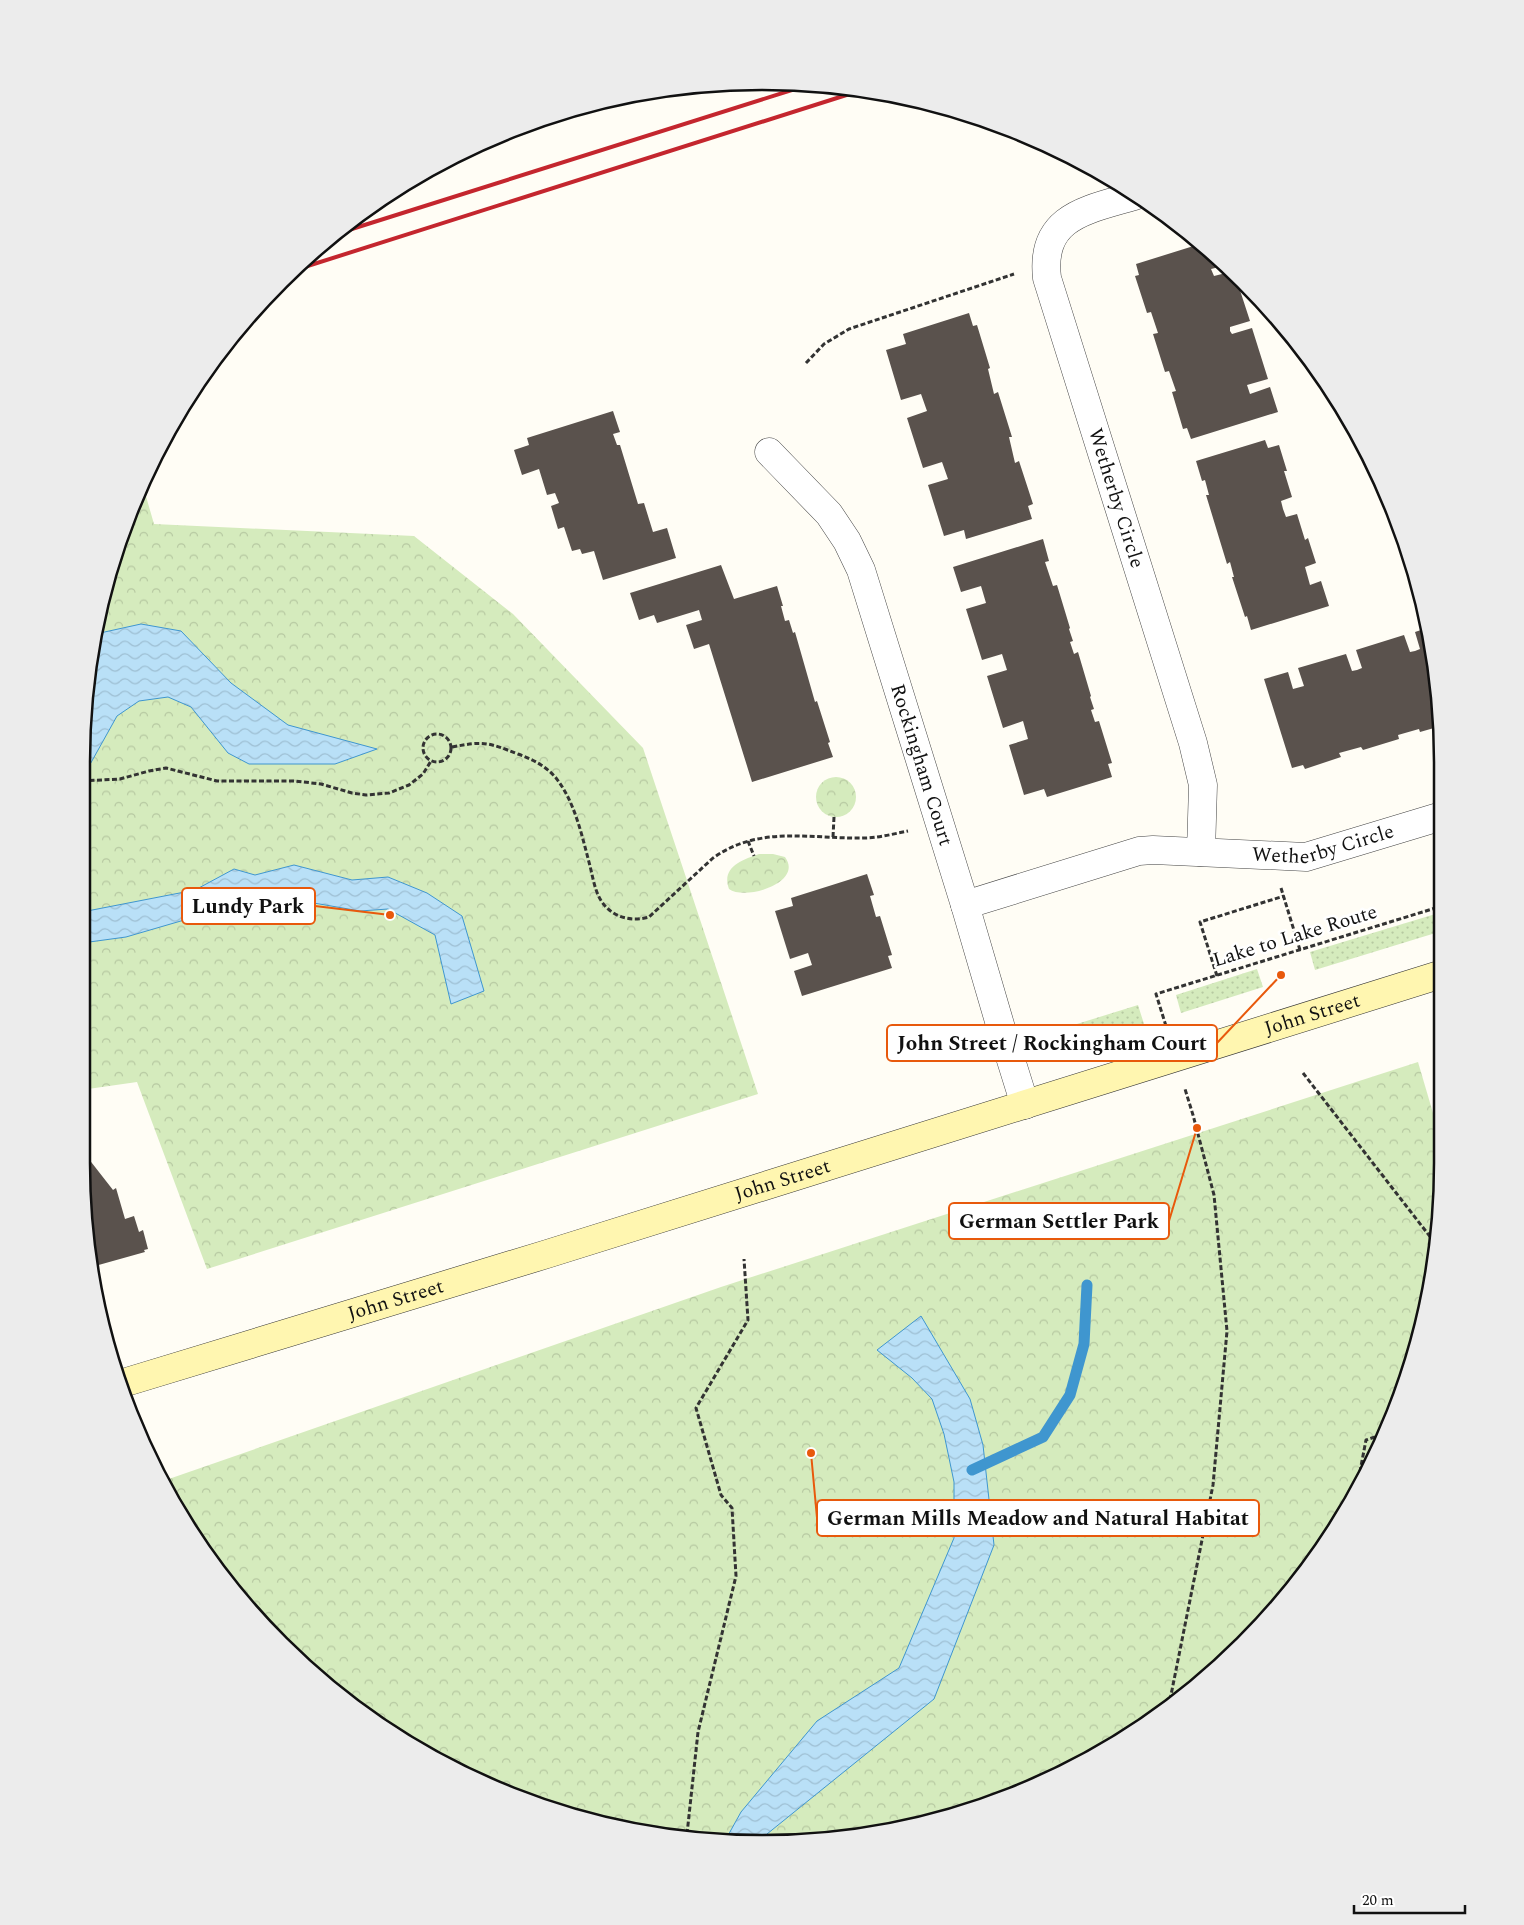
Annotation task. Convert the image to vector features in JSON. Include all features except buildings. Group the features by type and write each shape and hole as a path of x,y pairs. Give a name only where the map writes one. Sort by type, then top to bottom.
{"main road":[{"name":"John Street","path":"127,1382 556,1251 1434,977"}],"street":[{"name":"Wetherby Circle","path":"1127,198 1075,215 1054,236 1048,248 1045,264 1047,278 1196,751 1203,786 1201,852"},
{"name":"Rockingham Court","path":"769,452 829,514 847,541 861,570 966,905 1005,1043 1025,1105"},
{"name":"Wetherby Circle","path":"966,905 1139,851 1313,856 1434,818"}],"path":[{"path":"806,363 824,344 849,330 1045,264"},
{"path":"435,734 448,738 452,747 449,756 446,760 436,763 431,761 427,759 423,751 424,742 435,734"},
{"path":"452,747 474,743 491,744 533,760 556,777 577,819 599,896 608,909 623,918 641,919 649,917 712,858 723,851 748,841 784,835 874,838 912,830"},
{"path":"90,781 120,779 166,768 217,780 295,780 321,784 352,794 366,795 389,793 409,786 423,774 431,761"},
{"path":"833,837 834,817"},
{"path":"748,841 754,856"},
{"path":"1272,856 1300,950"},
{"path":"1217,976 1200,922 1284,896"},
{"name":"Lake to Lake Route","path":"1156,994 1434,908"},
{"path":"1303,1073 1430,1236"},
{"path":"1171,1696 1213,1485 1227,1331 1214,1195 1194,1115"},
{"path":"687,1831 698,1732 736,1576 732,1508 720,1495 696,1408 748,1320 744,1259"},
{"path":"1361,1468 1366,1440 1375,1437"}],"green space":[{"path":"146,495 154,524 414,536 513,614 643,748 758,1094 207,1269 137,1082 90,1089 90,762 91,718 103,631 113,588 126,546"},
{"path":"840,777 847,780 853,786 856,797 855,805 847,814 840,817 832,817 825,814 817,805 816,793 819,786 828,778"},
{"path":"759,854 773,854 785,857 789,866 787,875 780,882 759,891 747,893 729,889 727,881 730,870 740,862"},
{"path":"1434,914 1434,933 1315,970 1310,952"},
{"path":"1257,969 1263,987 1181,1013 1176,995"},
{"path":"1138,1005 1144,1024 1094,1040 1085,1039 1074,1044 1057,1044 1043,1039 1048,1033"},
{"path":"1418,1062 1434,1116 1433,1207 1421,1294 1411,1337 1383,1420 1365,1460 1321,1536 1267,1606 1237,1638 1171,1696 1135,1722 1059,1766 1019,1784 936,1812 893,1822 806,1834 718,1834 631,1822 588,1812 505,1784 465,1766 389,1722 319,1668 257,1606 229,1572 203,1536 169,1479 721,1287"}],"water":[{"path":"141,624 181,631 231,683 288,725 377,749 335,764 249,764 228,753 191,707 168,697 139,701 117,716 90,764 91,718 103,632"},
{"path":"294,865 352,880 388,877 427,893 462,916 484,991 451,1004 435,935 388,909 360,911 279,897 235,905 220,917 198,916 126,937 90,942 90,910 195,890 234,869 255,875"},
{"path":"921,1316 970,1399 983,1445 994,1545 934,1699 766,1835 729,1834 741,1812 817,1721 899,1668 954,1538 954,1482 944,1434 932,1399 912,1378 877,1350"}],"waterway":[{"path":"972,1470 1043,1437 1070,1395 1084,1344 1087,1285"}],"railway":[{"path":"354,228 790,91"},
{"path":"310,265 845,95"}],"place":[{"name":"Lundy Park","path":"390,915"},
{"name":"John Street / Rockingham Court","path":"1281,975"},
{"name":"German Settler Park","path":"1197,1128"},
{"name":"German Mills Meadow and Natural Habitat","path":"811,1453"}]}
